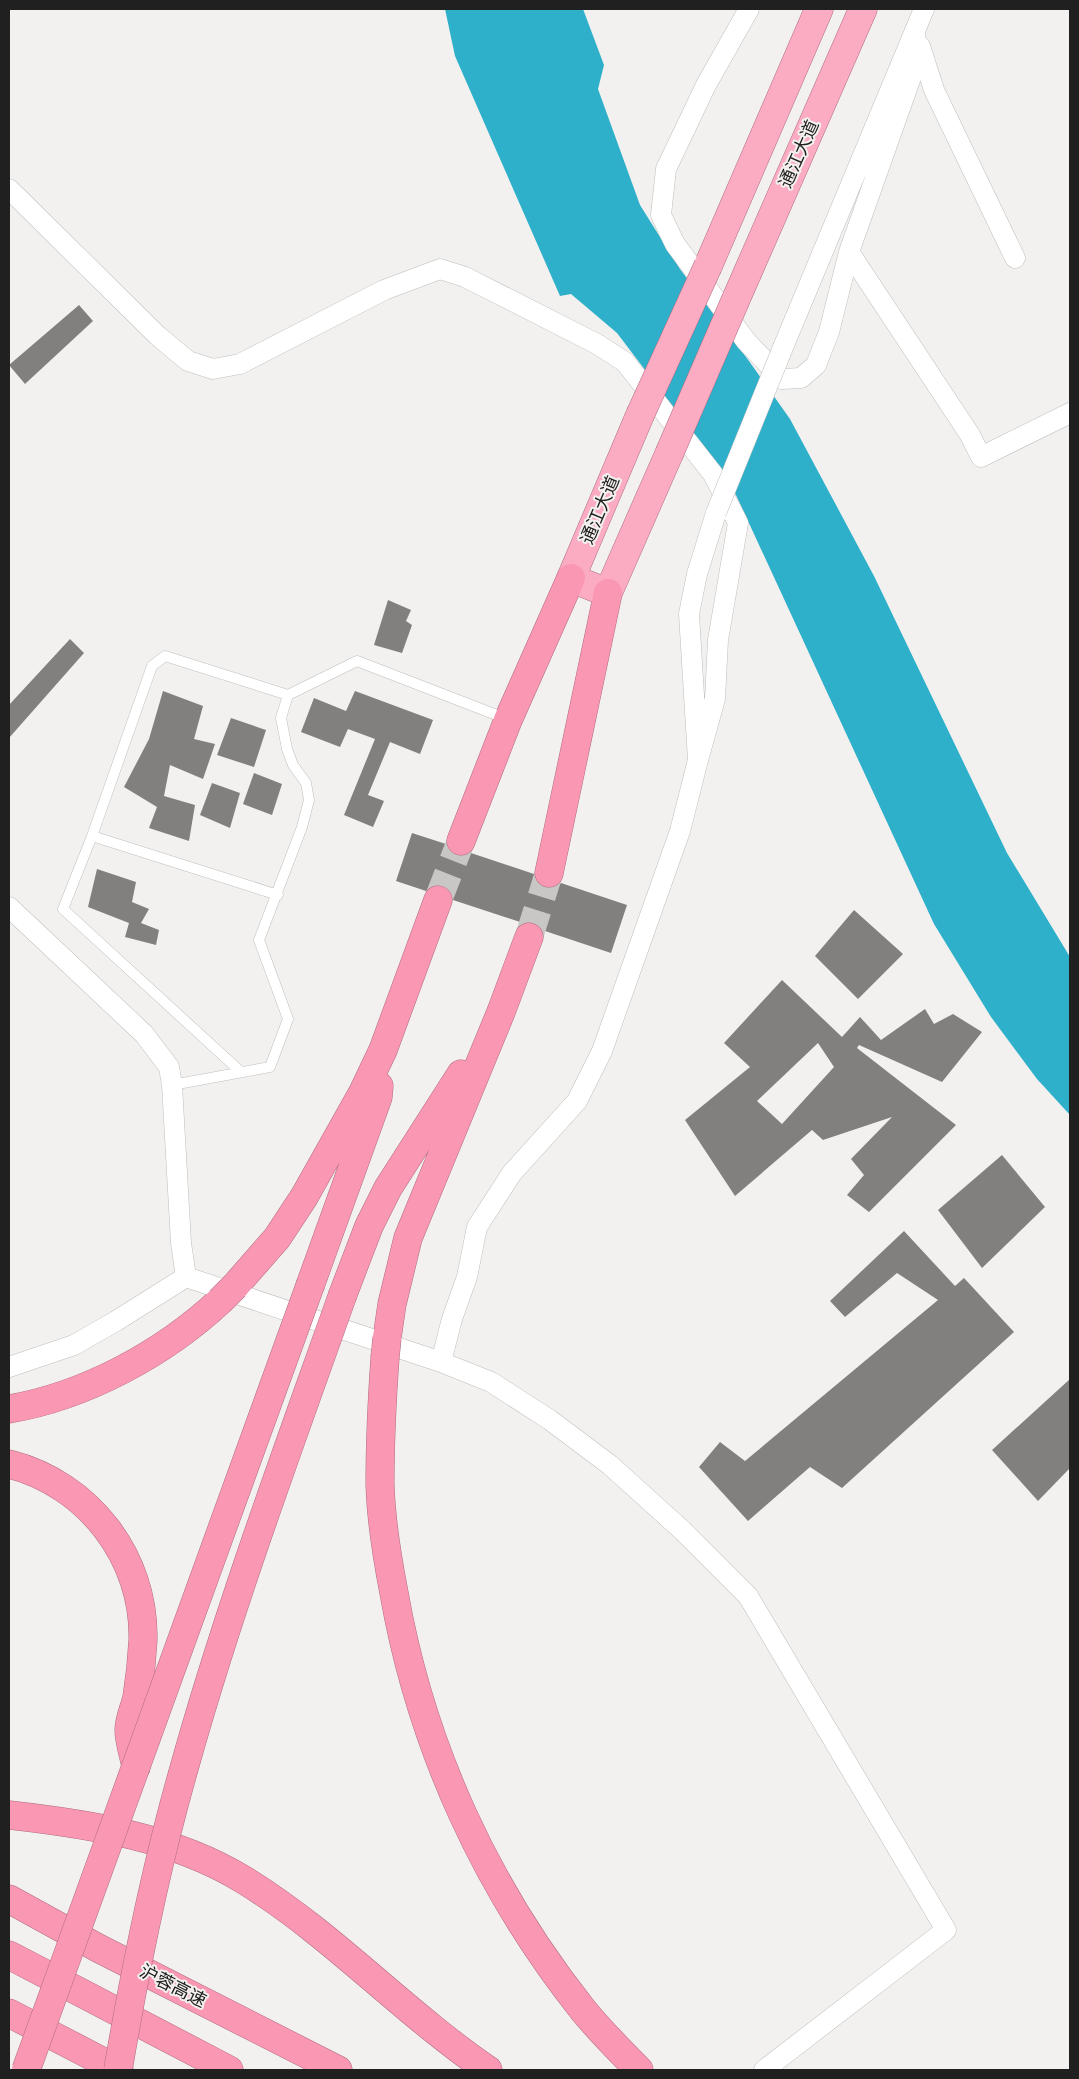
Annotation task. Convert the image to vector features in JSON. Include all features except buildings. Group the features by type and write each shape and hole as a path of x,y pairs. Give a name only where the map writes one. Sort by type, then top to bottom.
{"highway":[{"name":"通江大道","path":"571,578 640,415 708,266 819,9"},
{"name":"通江大道","path":"608,593 863,9"},
{"path":"461,841 508,720 571,578 608,593 549,873"},
{"path":"9,1409 87,1386 152,1352 206,1314 228,1294 277,1238 332,1150 383,1050 438,900"},
{"path":"528,937 501,1012 408,1238 392,1304 386,1348 382,1403 380,1486 388,1564 403,1648 427,1728 456,1805 494,1876 536,1945 584,2011 639,2070"},
{"path":"9,2013 119,2070 153,1887 182,1773 247,1564 343,1294 369,1226 388,1188 501,1012"},
{"path":"26,2070 378,1097 383,1050"},
{"path":"14,1465 42,1474 86,1504 120,1548 132,1576 140,1607 143,1638 136,1698 129,1729 136,1767"},
{"path":"9,1815 66,1822 126,1833 184,1852 242,1879 292,1912 432,2029 488,2070"},
{"name":"沪蓉高速","path":"9,1899 98,1948 338,2070"},
{"path":"9,1955 229,2070"}],"street":[{"path":"749,9 706,85 666,169 662,215 675,244 746,341 782,379 801,378 816,365 829,332 849,252 915,66 915,30"},
{"path":"698,760 689,614 697,574 716,513 924,9"},
{"path":"915,30 934,90 1015,258"},
{"path":"9,189 158,336 188,361 214,369 240,364 384,290 440,269 465,277 597,344 625,362 713,474 738,523 718,640 715,699 680,831 602,1051 577,1101 512,1173 477,1227 467,1277 452,1319 441,1362"},
{"path":"849,252 970,435 981,457 1070,413"},
{"path":"9,906 144,1034 168,1067 172,1085 181,1243 186,1276"},
{"path":"186,1276 441,1362 491,1382 550,1420 610,1465 683,1531 748,1596 946,1930 764,2070"},
{"path":"9,1367 74,1345 116,1321 186,1276"}],"lane":[{"path":"241,1072 63,909 92,836 152,666 165,656 288,695 357,661 508,720"},
{"path":"172,1085 270,1067 288,1019 259,940 278,895 302,827 309,800 306,783 294,765 287,749 281,718 288,695"},
{"path":"92,836 278,895"}],"water":[{"path":"445,9 583,9 604,65 598,89 640,205 680,269 790,419 874,576 1007,853 1070,957 1070,1115 1037,1079 991,1017 934,924 736,495 712,458 617,333 571,294 560,296 455,56"}],"tunnel":[{"path":"438,900 461,841"},
{"path":"529,937 549,873"}]}
